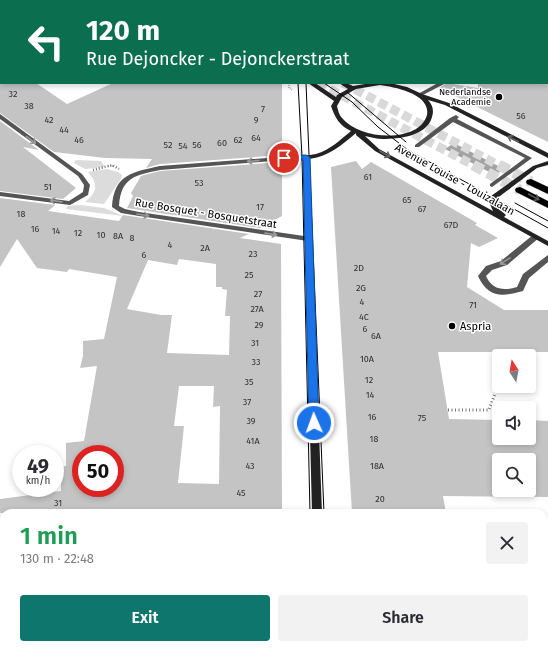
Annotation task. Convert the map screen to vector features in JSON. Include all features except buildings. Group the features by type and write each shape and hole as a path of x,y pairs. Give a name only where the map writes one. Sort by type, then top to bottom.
{"highway":[{"path":"531,182 548,191"},
{"name":"Avenue Louise - Louizalaan","path":"520,190 548,205"}],"main road":[{"path":"312,84 336,100"},
{"path":"344,84 351,88"},
{"path":"391,84 411,90 426,101 430,108 430,116 427,123 411,134 390,137 365,135 344,126 336,117 334,108 336,100 341,94 351,88 365,85 391,84"},
{"path":"419,95 448,104 548,156"},
{"path":"317,509 306,157 321,155 331,151 354,131"},
{"name":"Avenue Louise - Louizalaan","path":"354,131 382,153 548,244"},
{"path":"510,223 495,208 492,202 493,198 534,167 548,163"}],"street":[{"path":"419,95 441,84"},
{"path":"0,116 80,175 87,184 86,193 70,203 0,194"},
{"path":"419,145 454,118 528,158 490,184"},
{"name":"Rue Bosquet - Bosquetstraat","path":"306,157 160,168 132,175 121,188 115,200 115,207 123,211 308,239"},
{"path":"536,237 504,263 489,268 482,276 485,284 495,291 509,293 520,289 526,276 548,258"}],"path":[{"path":"288,84 289,88 293,90"},
{"path":"80,175 87,170 106,168 112,165"},
{"path":"448,410 489,410 495,393"}],"shaded area":[{"path":"454,143 504,169 495,175 445,149"},
{"path":"76,160 101,161 105,167 85,169 74,163"},
{"path":"107,169 118,172 122,175 121,179 104,204 85,202 92,195 95,188 94,180 88,172"},
{"path":"81,205 104,208 123,216 66,209 68,206"}],"tunnel":[{"path":"320,84 475,166"},
{"path":"345,84 500,166"},
{"path":"473,165 520,190"},
{"path":"499,165 531,182"}],"tram line":[{"path":"298,84 302,157 310,509"},
{"path":"306,84 324,509"},
{"path":"325,84 352,102 378,127 408,150 548,228"},
{"path":"347,92 406,142"},
{"path":"515,203 548,221"}],"place":[{"name":"Nederlandse Academie","path":"499,97"},
{"name":"Aspria","path":"452,326"}],"route":[{"path":"284,158 306,157 314,423"}]}
